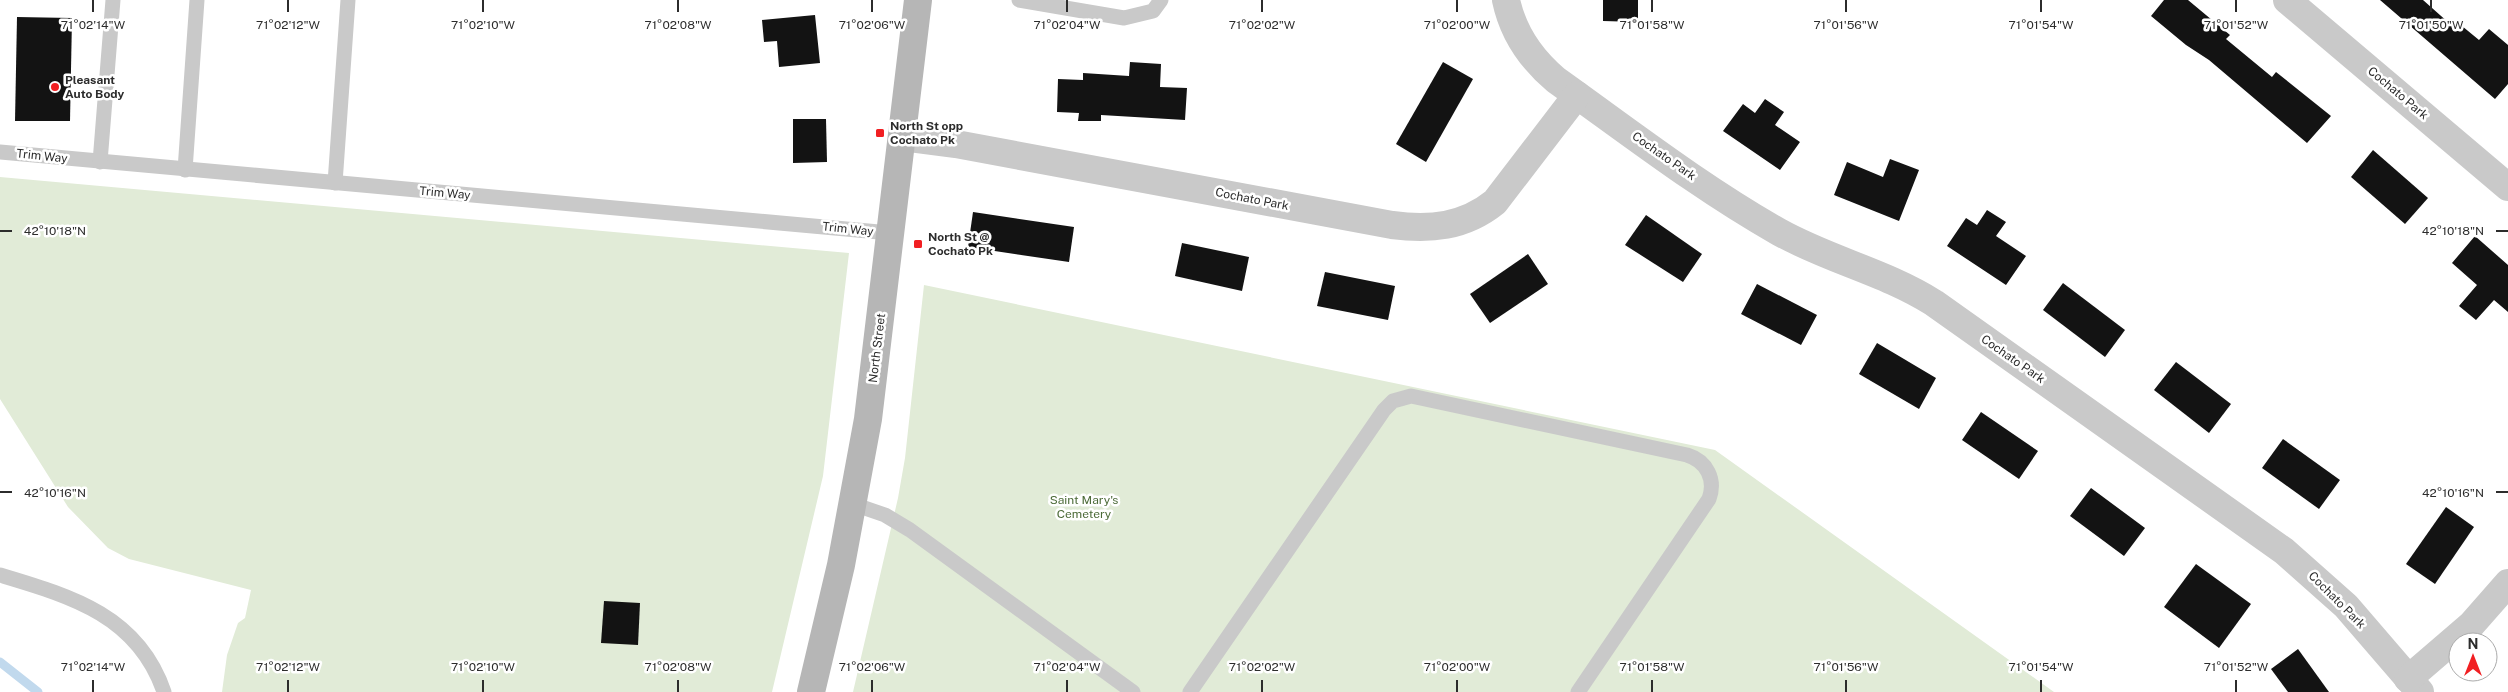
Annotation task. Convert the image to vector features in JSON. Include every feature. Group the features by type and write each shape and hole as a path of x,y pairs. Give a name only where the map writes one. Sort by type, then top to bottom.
{"main road":[{"name":"North Street","path":"811,692 853,504 868,419 918,0"}],"street":[{"name":"Cochato Park","path":"1506,0 1514,27 1532,56 1543,69 1577,95 1730,202 1780,232 1832,258 1898,283 1934,303 2284,551 2326,586 2346,606 2414,686 2508,583"},
{"name":"Cochato Park","path":"2287,0 2508,187"},
{"name":"Cochato Park","path":"902,136 966,146 1392,225 1431,228 1465,220 1482,212 1495,202 1577,95"}],"lane":[{"path":"100,162 113,0"},
{"path":"185,170 197,0"},
{"path":"335,183 348,0"},
{"path":"1019,0 1124,18 1153,11 1161,0"},
{"name":"Trim Way","path":"0,152 890,233"},
{"path":"1190,692 1384,410 1393,401 1411,396 1686,455 1700,461 1707,469 1712,484 1709,500 1578,692"},
{"path":"853,504 886,515 910,530 1133,692"},
{"path":"0,575 84,604 114,620 133,637 148,657 164,692"}],"green space":[{"path":"0,177 849,253 823,476 772,692 222,692 227,655 238,623 245,618 251,590 129,559 108,548 68,507 0,399"},
{"name":"Saint Mary's Cemetery","path":"924,285 1715,450 2054,692 853,692 898,498 905,458"}],"building":[{"path":"1603,0 1638,0 1638,22 1603,21"},
{"path":"2164,0 2188,0 2230,35 2226,39 2272,77 2276,72 2331,116 2307,143 2209,60 2186,45 2151,16"},
{"path":"2380,0 2423,0 2458,31 2462,26 2479,40 2489,29 2508,45 2508,84 2495,99"},
{"path":"815,15 820,63 779,67 777,41 764,42 762,20"},
{"path":"17,17 72,18 70,121 15,121"},
{"path":"1130,62 1161,64 1160,87 1187,88 1185,120 1101,115 1101,121 1078,121 1079,113 1057,112 1058,79 1083,80 1083,73 1129,76"},
{"path":"1443,62 1473,79 1426,162 1396,144"},
{"path":"1765,99 1784,112 1775,125 1800,142 1780,170 1723,131 1743,104 1755,113"},
{"path":"793,119 826,119 827,162 793,163"},
{"path":"2373,150 2428,198 2405,224 2351,177"},
{"path":"1890,159 1919,170 1899,221 1834,195 1847,162 1883,177"},
{"path":"1987,210 2006,222 1996,236 2026,256 2006,285 1947,246 1966,218 1977,225"},
{"path":"973,212 1074,227 1069,262 968,247"},
{"path":"1646,215 1702,254 1683,282 1625,245"},
{"path":"2475,236 2508,265 2508,312 2494,300 2476,320 2459,306 2477,285 2452,263"},
{"path":"1182,243 1249,257 1242,291 1175,276"},
{"path":"1528,254 1548,284 1490,323 1470,294"},
{"path":"1325,272 1395,286 1388,320 1317,306"},
{"path":"2063,283 2125,330 2105,357 2043,310"},
{"path":"1757,284 1817,315 1801,345 1741,314"},
{"path":"1877,343 1936,378 1919,409 1859,374"},
{"path":"2176,362 2231,404 2209,433 2154,390"},
{"path":"1981,412 2038,451 2019,479 1962,440"},
{"path":"2283,439 2340,480 2319,509 2262,468"},
{"path":"2091,488 2145,528 2124,556 2070,516"},
{"path":"2446,507 2474,527 2435,584 2406,564"},
{"path":"2196,564 2251,604 2219,648 2164,607"},
{"path":"604,601 640,603 638,645 601,643"},
{"path":"2298,649 2329,692 2288,692 2271,669"}],"waterway":[{"path":"0,662 38,692"}],"place":[{"name":"Pleasant Auto Body","path":"55,87"},
{"name":"North St opp Cochato Pk","path":"880,133"},
{"name":"North St @ Cochato Pk","path":"918,244"}]}
